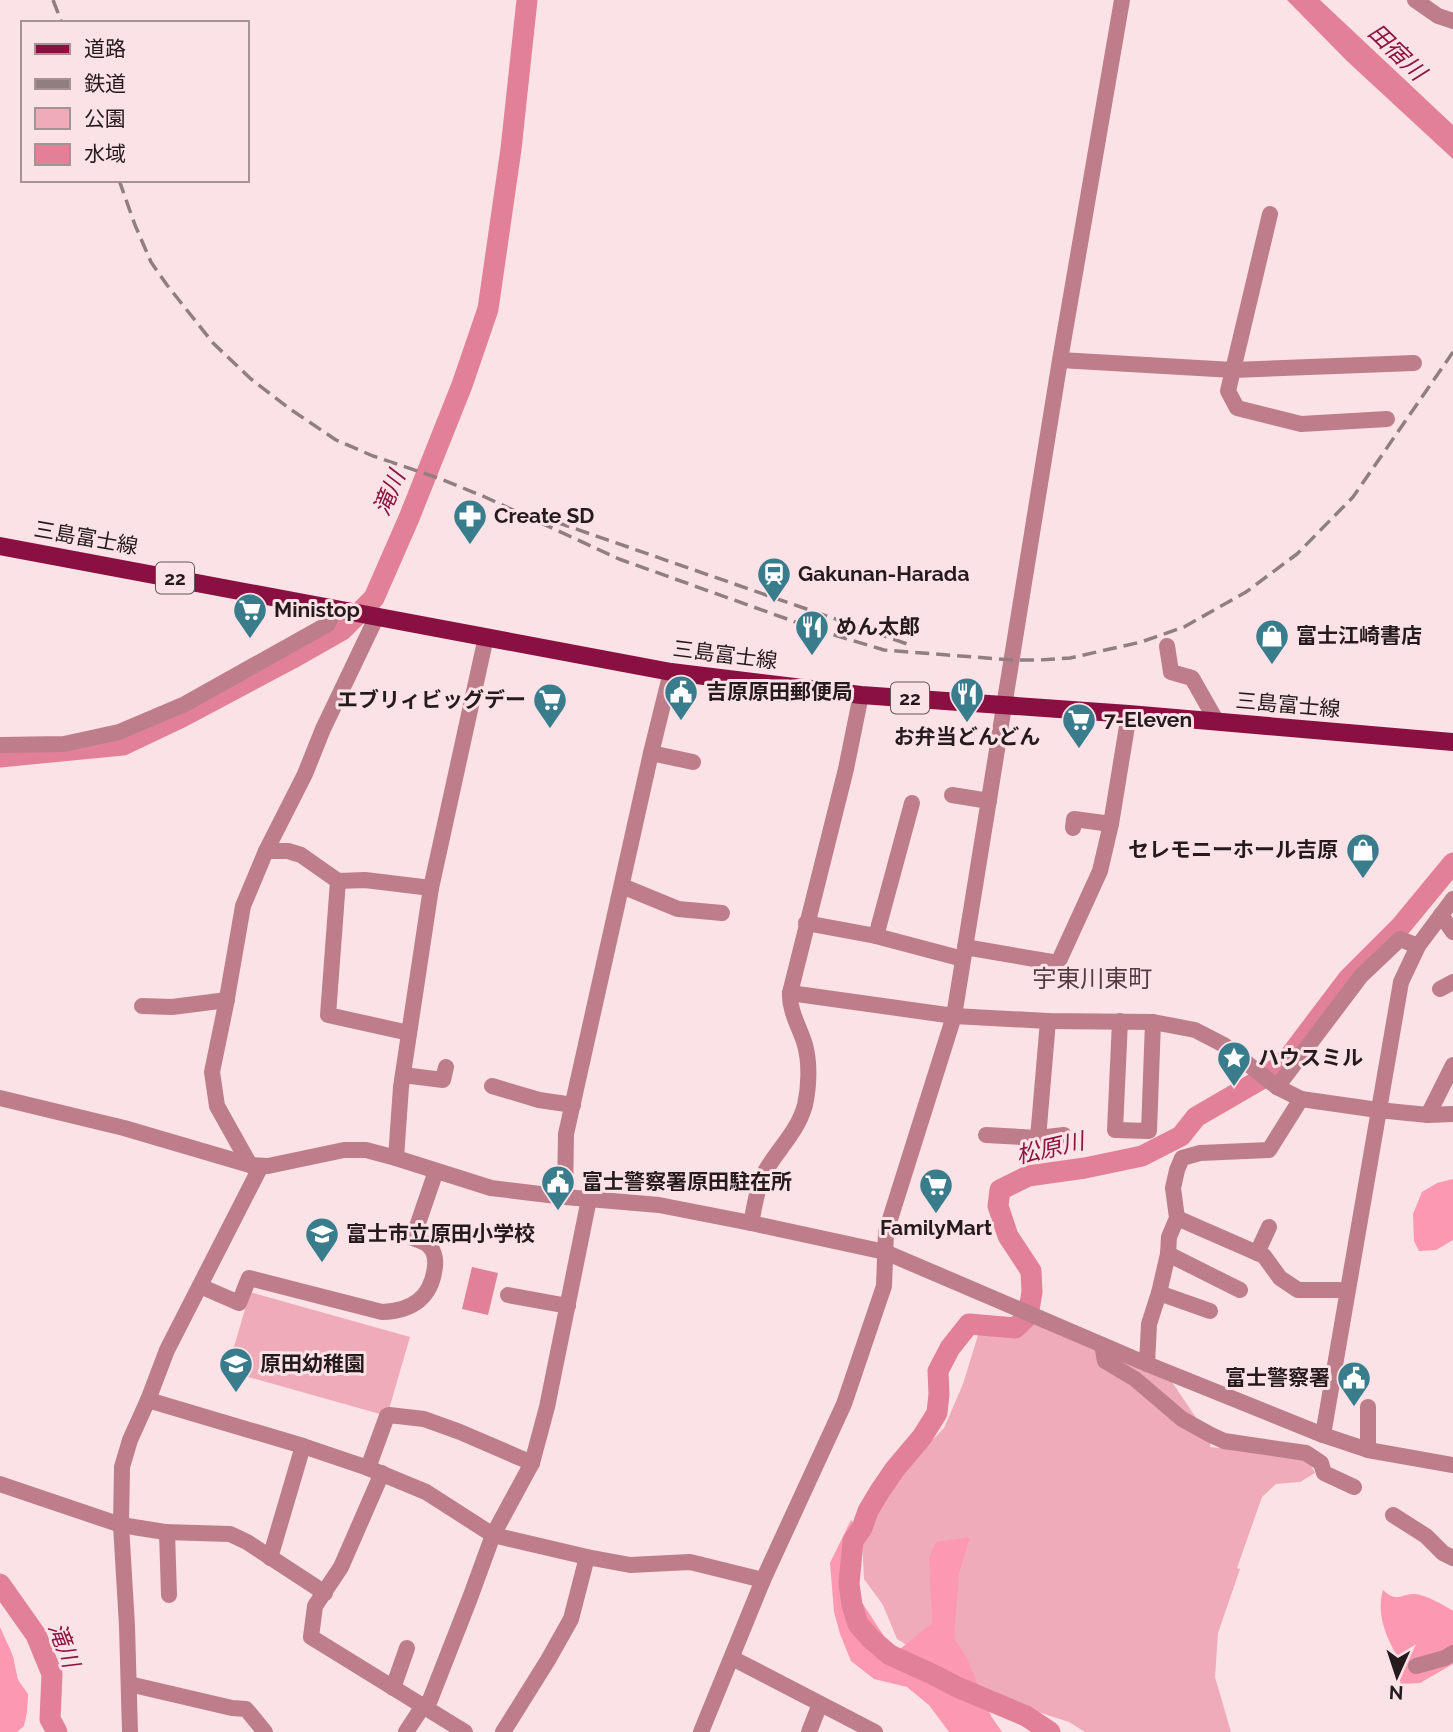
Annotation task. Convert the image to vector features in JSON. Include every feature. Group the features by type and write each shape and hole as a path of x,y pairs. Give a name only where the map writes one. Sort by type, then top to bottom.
{"main road":[{"name":"三島富士線","path":"0,546 671,672 861,695 1129,714 1453,743"}],"street":[{"path":"701,1732 764,1580 844,1404 884,1286 886,1232 954,1016 1060,360 1122,0"},
{"path":"1415,0 1438,16 1453,21"},
{"path":"1270,214 1228,391 1237,408 1301,424 1387,419"},
{"path":"1060,360 1233,370 1414,363"},
{"path":"0,745 64,744 118,732 185,704 328,624 342,610"},
{"path":"255,1166 217,1106 212,1072 243,906 266,851 305,774 374,616"},
{"path":"396,1158 403,1075 431,888 486,637"},
{"path":"1167,646 1171,672 1192,678 1217,722"},
{"path":"565,1197 566,1134 671,672"},
{"path":"751,1223 759,1186 766,1171 792,1135 805,1105 808,1076 806,1049 789,1002 790,993 846,769 861,695"},
{"path":"806,923 964,953 1058,963 1100,871 1111,824 1129,714"},
{"path":"651,753 693,762"},
{"path":"952,795 989,801"},
{"path":"876,936 912,803"},
{"path":"1073,828 1074,820 1111,824"},
{"path":"266,851 288,851 300,855 338,881 365,880 431,888"},
{"path":"338,881 328,1015 409,1033"},
{"path":"622,886 678,909 722,913"},
{"path":"1322,1435 1401,982 1418,946 1453,899"},
{"path":"1441,915 1453,932"},
{"path":"1275,1085 1361,976 1400,939 1418,946"},
{"path":"790,993 954,1016 1048,1021 1153,1022 1195,1030 1224,1045 1275,1085 1301,1098 1378,1110 1428,1115 1453,1114"},
{"path":"142,1006 172,1007 227,1000"},
{"path":"1038,1138 1048,1021"},
{"path":"1120,1021 1115,1130 1149,1131 1153,1022"},
{"path":"1428,1115 1453,1065"},
{"path":"403,1075 443,1080 446,1067"},
{"path":"492,1086 539,1100 573,1105"},
{"path":"0,1098 124,1128 255,1166 344,1150 366,1150 491,1188 659,1205 885,1252 1147,1364 1322,1435 1368,1450 1453,1465"},
{"path":"1147,1364 1149,1324 1168,1254 1169,1237 1177,1218 1173,1188 1182,1158 1200,1153 1269,1150 1301,1098"},
{"path":"986,1135 1038,1138 1064,1135"},
{"path":"130,1732 121,1525 122,1467 130,1440 167,1350 200,1286 255,1166"},
{"path":"200,1286 239,1303 249,1278 382,1311 401,1309 415,1303 427,1294 434,1275 436,1259 428,1244 413,1238 436,1171"},
{"path":"406,1732 430,1700 493,1535 532,1463 547,1407 589,1199"},
{"path":"1177,1218 1264,1256 1280,1278 1298,1290 1347,1290"},
{"path":"1257,1253 1269,1227"},
{"path":"1168,1254 1240,1290"},
{"path":"1159,1293 1210,1311"},
{"path":"508,1295 568,1306"},
{"path":"1102,1345 1105,1361 1135,1379 1182,1419 1224,1441 1306,1453 1321,1463 1324,1473 1354,1487"},
{"path":"148,1399 375,1470 426,1492 493,1535 631,1565 690,1562 764,1580"},
{"path":"1368,1407 1368,1450"},
{"path":"465,1732 311,1637 316,1605 341,1567 375,1470 387,1416 424,1419 532,1463"},
{"path":"270,1558 303,1446"},
{"path":"0,1484 121,1525 167,1532 230,1534 247,1542 325,1593"},
{"path":"1393,1514 1453,1558"},
{"path":"167,1532 169,1595"},
{"path":"503,1732 571,1619 587,1557"},
{"path":"393,1688 407,1648"},
{"path":"1416,1667 1453,1653"},
{"path":"732,1658 874,1732"},
{"path":"129,1684 246,1709 265,1732"},
{"path":"808,1732 820,1704"}],"green space":[{"path":"250,1292 410,1337 387,1416 227,1371"},
{"path":"1028,1316 1168,1376 1211,1440 1210,1447 1307,1458 1315,1473 1300,1482 1276,1484 1262,1497 1237,1568 1240,1569 1218,1633 1215,1677 1231,1732 1085,1732 1069,1722 1014,1704 975,1686 897,1639 883,1605 864,1579 862,1541 908,1465 944,1428 963,1384 979,1332"}],"shaded area":[{"path":"1453,1179 1453,1240 1436,1250 1419,1251 1414,1241 1413,1214 1422,1192 1437,1183"},
{"path":"851,1520 860,1531 850,1584 895,1653 932,1623 929,1558 936,1542 970,1537 959,1574 954,1638 967,1658 991,1716 1002,1732 949,1732 929,1705 907,1687 874,1679 851,1661 834,1612 830,1563"},
{"path":"1383,1590 1396,1597 1410,1594 1424,1596 1453,1611 1453,1664 1420,1683 1401,1684 1398,1674 1403,1666 1388,1639 1382,1620"},
{"path":"0,1627 13,1656 18,1680 28,1694 24,1726 17,1732 0,1732"}],"water":[{"path":"1287,0 1320,0 1453,125 1453,159 1347,61"},
{"path":"1453,854 1453,868 1404,930 1397,924"},
{"path":"472,1267 498,1273 488,1315 462,1309"}],"waterway":[{"name":"滝川","path":"0,757 123,745 182,717 342,630 374,598 462,385 488,309 511,149 527,0"},
{"name":"松原川","path":"1050,1732 1026,1716 890,1655 858,1624 849,1584 853,1541 862,1528 868,1511 895,1469 922,1437 937,1413 938,1371 950,1348 969,1324 1015,1328 1028,1316 1032,1292 1031,1271 1008,1236 998,1206 1000,1190 1028,1176 1142,1156 1181,1136 1196,1117 1270,1074 1289,1057 1348,979 1401,926 1453,863"},
{"name":"滝川","path":"0,1584 36,1635 52,1674 50,1719 57,1732"}],"railway":[{"path":"53,0 61,21"},
{"path":"120,182 151,262 213,343 251,379 336,440 485,497 619,559 818,630 884,650 1012,660 1070,658 1141,642 1184,627 1246,592 1297,554 1353,497 1453,352"},
{"path":"556,522 913,646"}],"place":[{"name":"Create SD","path":"470,546"},
{"name":"Gakunan-Harada","path":"774,604"},
{"name":"Ministop","path":"250,640"},
{"name":"めん太郎","path":"812,657"},
{"name":"富士江崎書店","path":"1272,666"},
{"name":"吉原原田郵便局","path":"681,722"},
{"name":"お弁当どんどん","path":"967,724"},
{"name":"エブリィビッグデー","path":"550,730"},
{"name":"7-Eleven","path":"1079,750"},
{"name":"セレモニーホール吉原","path":"1363,880"},
{"name":"ハウスミル","path":"1234,1088"},
{"name":"富士警察署原田駐在所","path":"558,1212"},
{"name":"FamilyMart","path":"936,1215"},
{"name":"富士市立原田小学校","path":"322,1264"},
{"name":"原田幼稚園","path":"236,1394"},
{"name":"富士警察署","path":"1354,1408"}],"district":[{"name":"宇東川東町","path":"1092,979"}],"water label":[{"name":"田宿川","path":"1397,52"}]}
